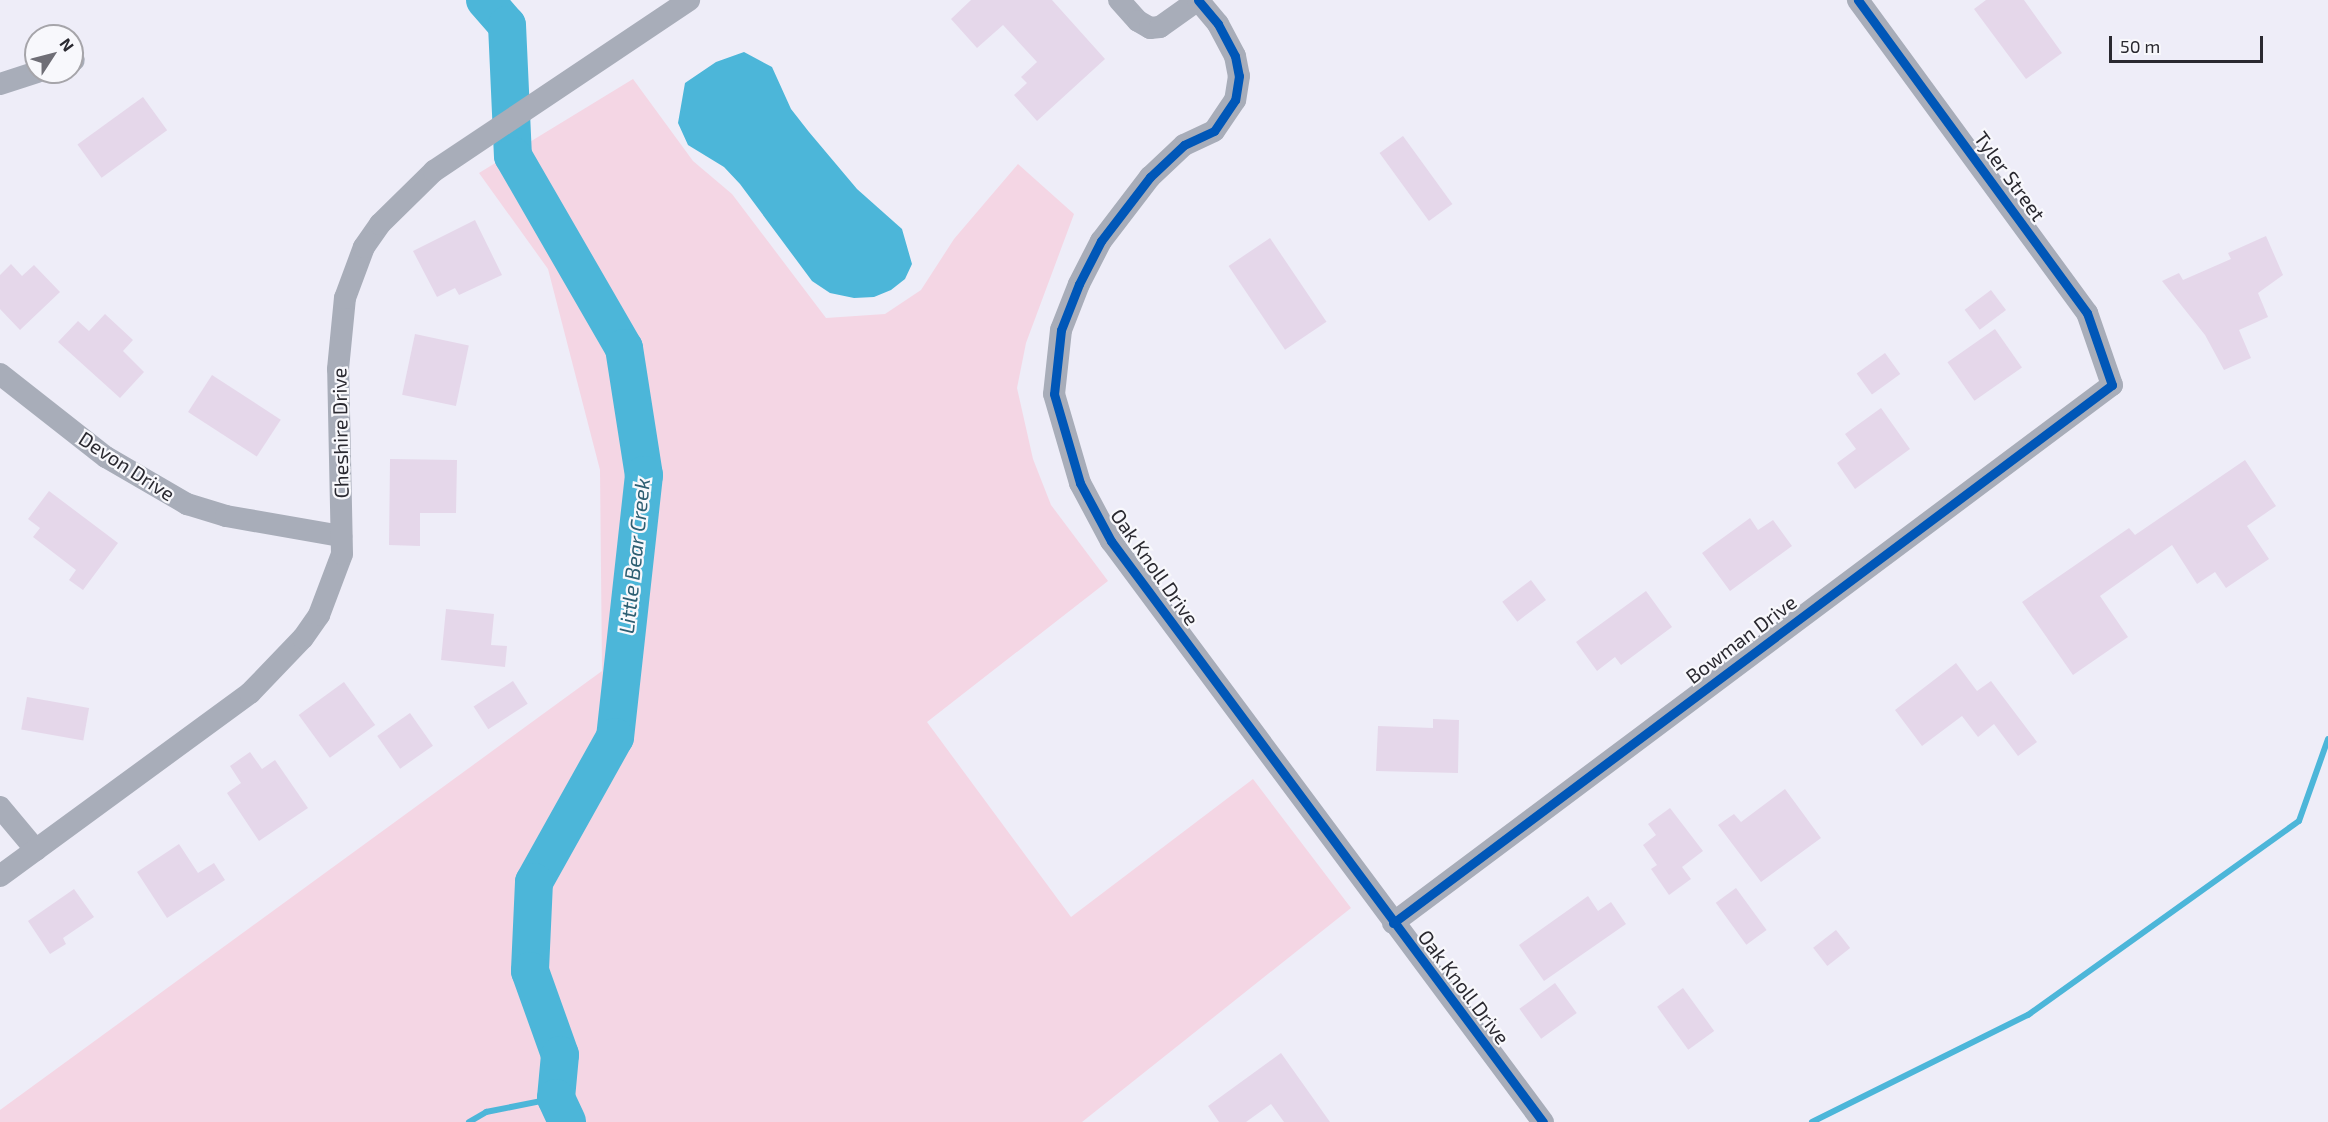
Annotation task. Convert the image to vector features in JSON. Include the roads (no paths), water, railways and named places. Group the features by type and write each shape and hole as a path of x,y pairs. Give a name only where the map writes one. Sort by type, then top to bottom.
{"street":[{"name":"Cheshire Drive","path":"0,876 250,693 280,664 319,615 342,554 338,369 345,298 364,247 403,199 434,171 689,0"},
{"path":"1119,0 1137,21 1150,28 1160,27 1198,0"},
{"name":"Oak Knoll Drive","path":"1198,0 1218,24 1235,56 1239,76 1235,100 1214,131 1185,145 1150,177 1101,241 1061,330 1054,394 1080,483 1111,541 1543,1122"},
{"name":"Tyler Street","path":"1858,0 2087,313 2112,385"},
{"path":"0,84 24,76"},
{"name":"Devon Drive","path":"0,374 106,457 187,504 236,518 341,536"},
{"name":"Bowman Drive","path":"1393,923 2112,385"},
{"path":"0,807 36,850"}],"water":[{"path":"744,52 772,67 791,109 809,132 857,189 902,229 912,264 905,279 891,290 874,297 854,298 830,293 812,281 740,184 724,167 688,145 678,123 685,83 716,62"}],"waterway":[{"name":"Little Bear Creek","path":"485,0 507,25 513,156 624,348 644,475 615,737 534,882 530,971 560,1055 556,1098 567,1122"},
{"path":"1812,1122 2028,1015 2299,821 2328,739"},
{"path":"469,1122 486,1112 556,1098"}]}
